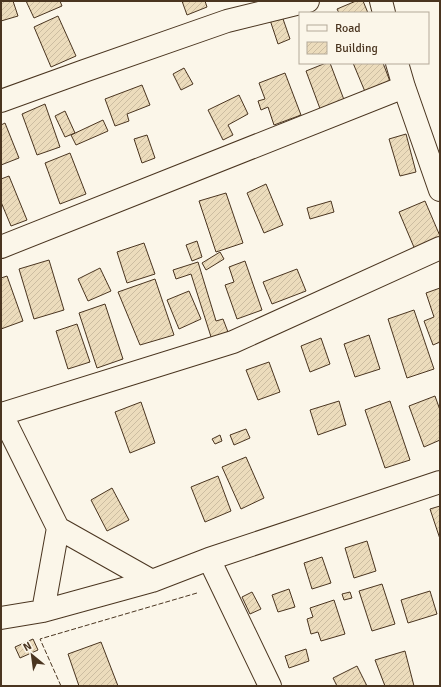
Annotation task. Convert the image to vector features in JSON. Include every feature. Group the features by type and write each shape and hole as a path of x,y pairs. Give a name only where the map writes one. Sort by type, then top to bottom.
{"street":[{"path":"1,101 227,21 308,1"},
{"path":"381,1 384,12"},
{"path":"397,64 440,190"},
{"path":"1,247 404,87"},
{"path":"152,581 58,528 1,414 233,342 440,248"},
{"path":"1,618 44,610 152,581 209,559 440,482"},
{"path":"44,610 58,528"},
{"path":"209,559 270,686"}],"building":[{"path":"1,1 13,1 18,16 1,21"},
{"path":"26,1 60,1 62,6 34,18"},
{"path":"182,1 205,1 207,7 187,15"},
{"path":"356,1 363,1 368,12 338,12 337,9"},
{"path":"58,16 76,56 51,67 34,27"},
{"path":"282,16 290,39 278,44 270,20"},
{"path":"324,64 330,64 346,105 322,114 306,71"},
{"path":"353,64 383,64 391,84 366,94"},
{"path":"184,68 193,84 181,90 173,74"},
{"path":"285,73 301,115 274,125 268,107 261,110 258,101 265,99 259,83"},
{"path":"142,85 150,105 127,114 129,121 115,126 105,99"},
{"path":"239,95 248,114 228,125 233,135 223,140 208,110"},
{"path":"45,104 60,147 37,155 22,114"},
{"path":"65,111 75,133 65,137 55,116"},
{"path":"103,120 108,131 76,145 71,135"},
{"path":"5,123 19,158 1,165 1,125"},
{"path":"406,134 416,172 400,176 389,139"},
{"path":"147,135 155,158 142,163 134,139"},
{"path":"70,153 86,194 60,204 45,163"},
{"path":"9,176 27,220 11,226 1,202 1,179"},
{"path":"266,184 283,225 264,233 247,193"},
{"path":"226,193 243,243 216,252 199,201"},
{"path":"331,201 334,212 310,219 307,208"},
{"path":"425,201 440,236 440,242 416,252 399,212"},
{"path":"197,241 202,257 192,261 186,245"},
{"path":"144,243 155,274 127,283 117,252"},
{"path":"220,252 224,259 206,270 202,263"},
{"path":"49,260 64,310 34,319 19,269"},
{"path":"245,261 262,310 237,319 225,285 234,282 229,267"},
{"path":"198,262 216,321 223,319 228,332 212,340 191,274 176,279 173,270"},
{"path":"100,268 111,291 88,301 78,279"},
{"path":"297,269 306,291 272,304 263,282"},
{"path":"7,276 23,321 1,329 1,278"},
{"path":"155,279 174,335 140,345 118,292"},
{"path":"440,288 440,342 433,345 424,321 434,317 426,293"},
{"path":"189,291 201,319 179,329 167,300"},
{"path":"105,304 123,359 97,368 79,313"},
{"path":"414,310 434,369 407,378 388,319"},
{"path":"77,324 90,362 68,369 56,331"},
{"path":"369,335 380,369 355,377 344,344"},
{"path":"321,338 330,364 310,372 301,346"},
{"path":"269,362 280,392 258,400 246,370"},
{"path":"435,396 440,410 440,440 424,447 409,406"},
{"path":"339,401 346,425 318,435 310,410"},
{"path":"390,401 410,460 385,468 365,410"},
{"path":"141,402 155,443 130,453 115,412"},
{"path":"246,429 250,438 234,445 230,435"},
{"path":"220,435 222,441 215,444 212,439"},
{"path":"246,457 264,498 241,509 222,467"},
{"path":"218,476 231,511 205,522 191,487"},
{"path":"112,488 129,520 107,531 91,500"},
{"path":"440,506 440,539 430,509"},
{"path":"367,541 376,571 354,578 345,548"},
{"path":"322,557 331,583 312,589 304,563"},
{"path":"382,584 395,624 372,631 359,591"},
{"path":"289,589 295,607 278,612 272,595"},
{"path":"430,591 437,614 408,623 401,600"},
{"path":"252,592 261,609 250,614 242,597"},
{"path":"350,592 352,598 344,600 342,594"},
{"path":"334,600 345,634 321,641 318,632 311,634 307,619 313,617 310,608"},
{"path":"33,639 38,650 20,658 15,647"},
{"path":"101,642 118,686 79,686 68,654"},
{"path":"306,649 309,661 289,668 285,656"},
{"path":"405,651 414,686 385,686 375,660"},
{"path":"357,666 367,686 337,686 333,678"}],"fence":[{"path":"61,686 40,639 197,593"}]}
